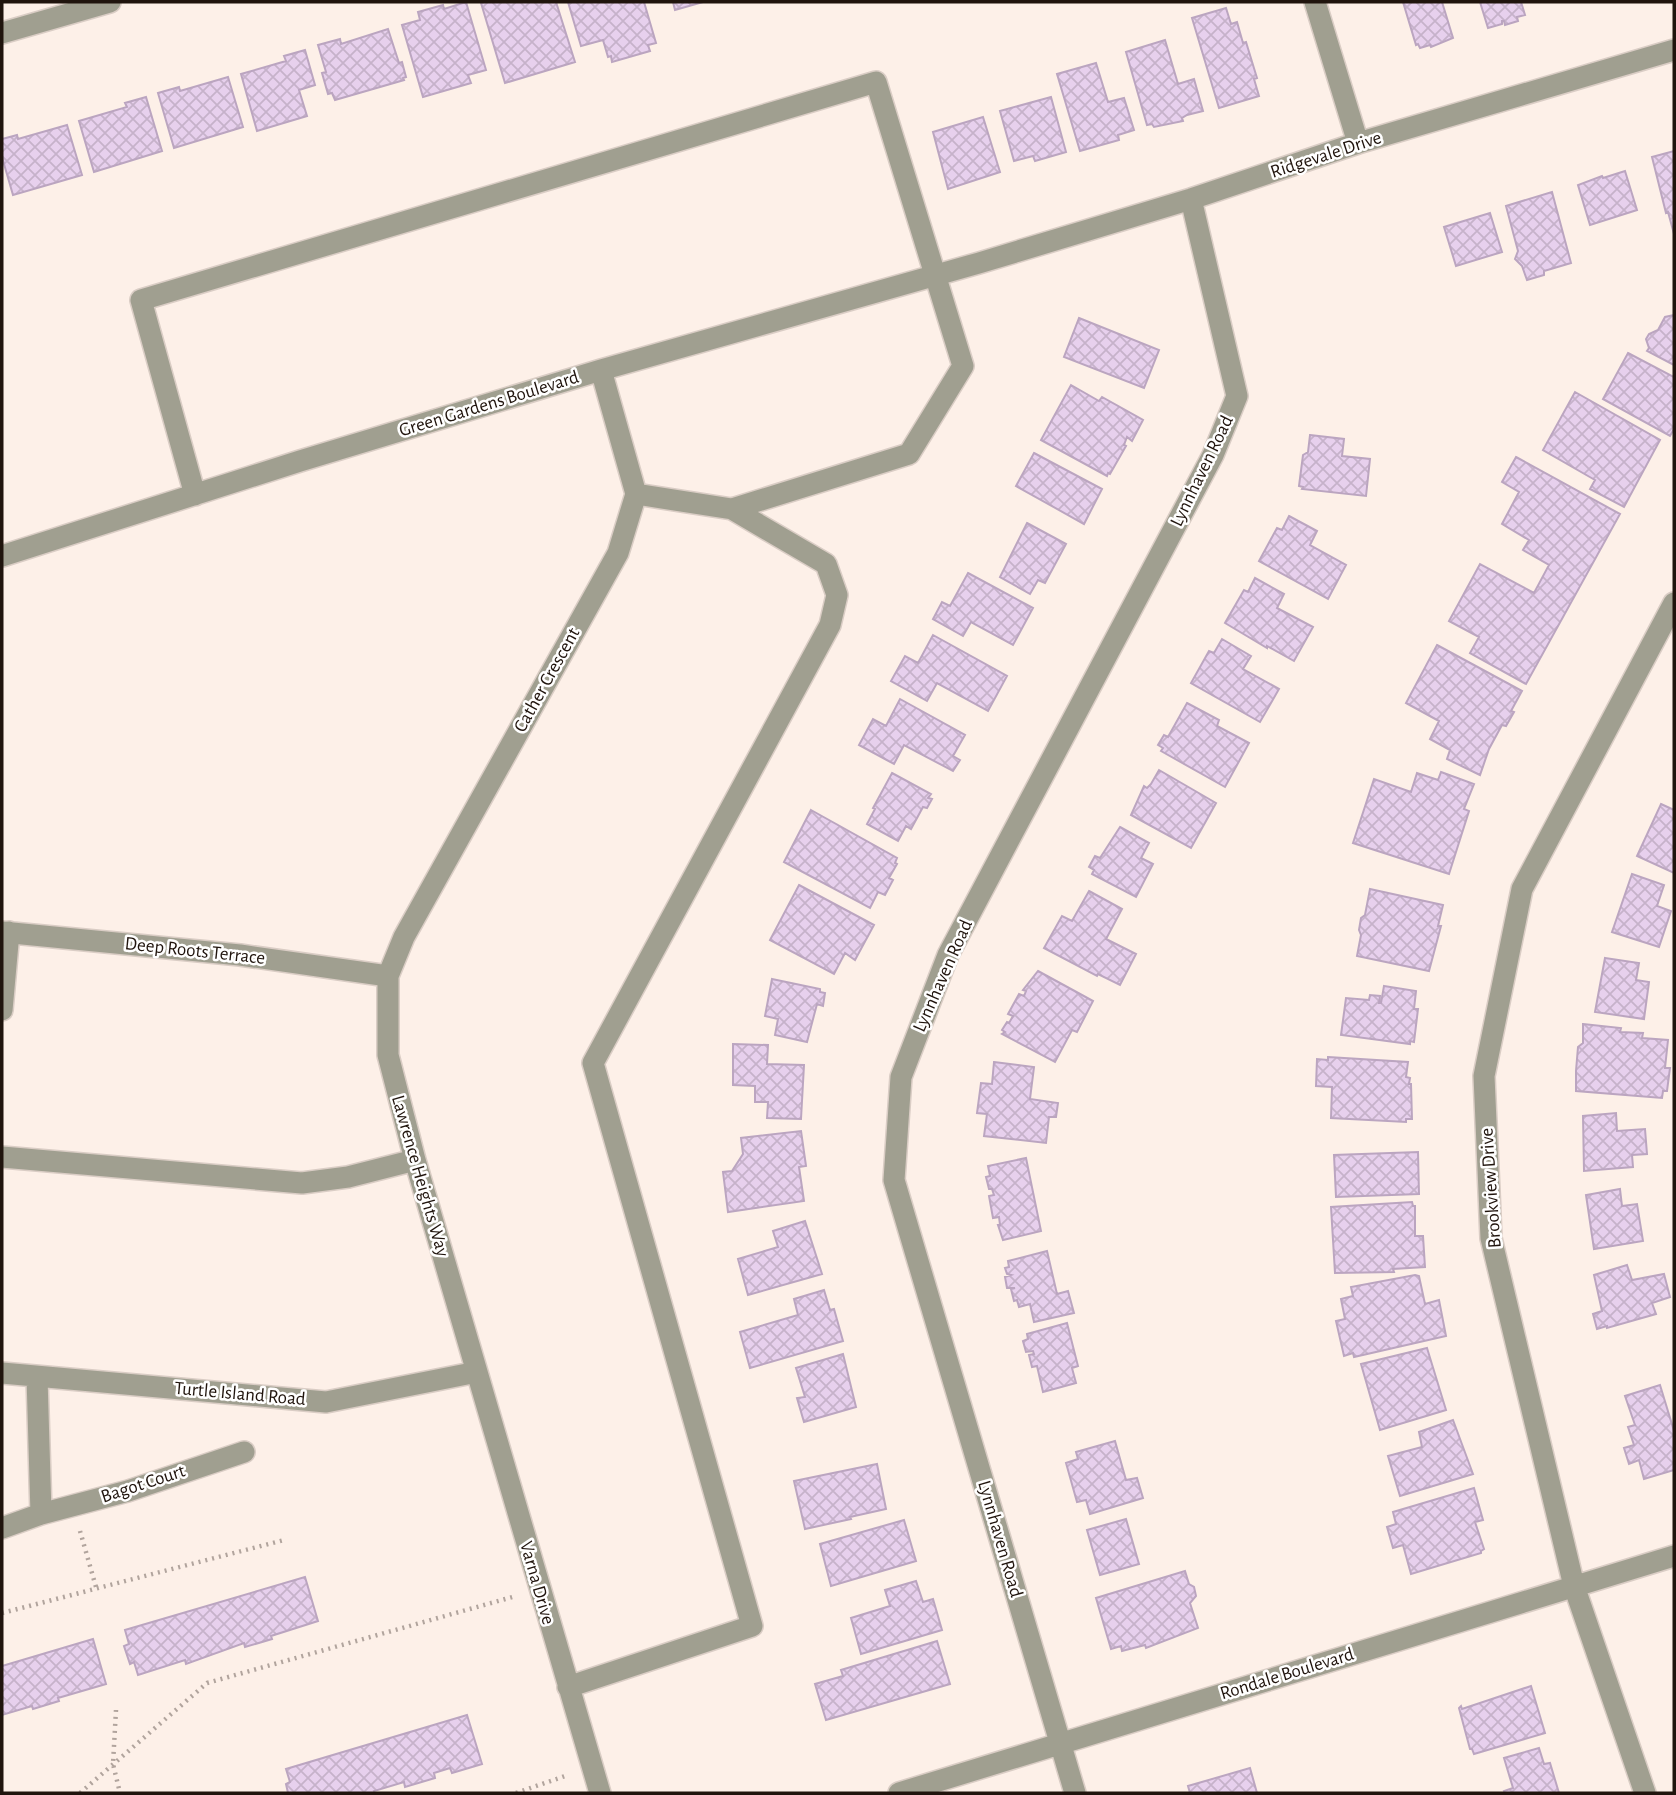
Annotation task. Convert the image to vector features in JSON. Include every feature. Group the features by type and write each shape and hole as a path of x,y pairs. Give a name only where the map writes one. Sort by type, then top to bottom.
{"street":[{"path":"2,33 110,2"},
{"path":"1315,2 1358,143"},
{"name":"Ridgevale Drive","path":"979,262 1191,199 1358,143 1674,50"},
{"path":"195,495 141,300 876,82 963,366 909,453 732,509"},
{"name":"Lynnhaven Road","path":"1075,1793 894,1180 901,1077 948,955 1213,455 1237,396 1191,199"},
{"name":"Green Gardens Boulevard","path":"2,555 601,370 979,262"},
{"path":"568,1688 752,1626 593,1063 830,625 837,596 826,564 732,509 636,494 601,370"},
{"name":"Cather Crescent","path":"388,976 404,937 618,553 636,494"},
{"name":"Brookview Drive","path":"1645,1793 1574,1586 1491,1238 1484,1076 1522,889 1674,603"},
{"path":"2,1010 5,932"},
{"name":"Deep Roots Terrace","path":"5,932 240,955 388,976"},
{"name":"Lawrence Heights Way","path":"388,976 388,1055 415,1160 477,1372"},
{"path":"2,1157 302,1183 348,1177 415,1160"},
{"name":"Varna Drive","path":"477,1372 600,1793"},
{"name":"Turtle Island Road","path":"2,1373 326,1402 477,1372"},
{"path":"37,1377 41,1514"},
{"name":"Bagot Court","path":"2,1528 41,1514 128,1492 244,1452"},
{"name":"Rondale Boulevard","path":"899,1793 1674,1556"}],"path":[{"path":"73,1505 96,1587"},
{"path":"2,1613 284,1540"},
{"path":"80,1793 207,1683 539,1590"},
{"path":"116,1710 113,1764 121,1793"},
{"path":"516,1793 591,1766"}],"building":[{"path":"466,2 486,70 468,75 471,83 423,97 402,25 420,20 418,12 443,5 444,9"},
{"path":"556,2 575,62 505,83 481,3"},
{"path":"568,2 644,2 656,43 648,45 650,51 612,62 603,40 581,46"},
{"path":"673,2 703,2 675,10"},
{"path":"1403,2 1442,2 1453,38 1431,47 1420,48 1416,45"},
{"path":"1480,2 1521,2 1525,15 1517,17 1518,21 1505,25 1502,21 1502,24 1488,28"},
{"path":"1226,8 1231,24 1237,22 1243,43 1246,42 1257,78 1254,79 1259,96 1219,108 1192,18"},
{"path":"388,29 399,63 402,62 406,77 404,80 335,100 332,93 328,94 322,73 326,72 318,45 340,39 341,44"},
{"path":"1165,40 1178,84 1194,79 1203,111 1187,115 1182,118 1183,121 1154,127 1152,124 1147,125 1126,52"},
{"path":"305,50 315,85 299,90 307,116 257,131 241,74 286,61 284,56"},
{"path":"1096,63 1108,102 1124,98 1134,130 1118,135 1119,140 1080,151 1057,74"},
{"path":"228,77 243,127 174,148 158,93 179,87 180,91"},
{"path":"146,97 162,151 94,172 79,121 127,107 125,103"},
{"path":"1051,97 1066,152 1035,161 1033,156 1014,161 1000,111"},
{"path":"983,117 1000,172 948,189 933,132"},
{"path":"67,125 82,175 13,195 2,157 2,139 17,135 18,139"},
{"path":"1674,151 1674,234 1652,157"},
{"path":"1625,171 1637,210 1590,225 1578,185"},
{"path":"1552,192 1571,263 1544,271 1544,275 1527,280 1522,266 1515,259 1518,251 1506,206"},
{"path":"1490,213 1502,252 1456,266 1444,227"},
{"path":"1674,315 1674,365 1647,351 1649,348 1646,339 1649,334 1658,330 1665,317"},
{"path":"1079,318 1159,350 1144,388 1064,357"},
{"path":"1628,353 1674,377 1674,429 1670,436 1603,399"},
{"path":"1071,385 1099,401 1102,397 1143,420 1132,441 1127,437 1126,446 1107,476 1041,440"},
{"path":"1575,392 1660,440 1624,507 1590,489 1595,480 1543,450"},
{"path":"1310,435 1344,439 1342,456 1370,459 1366,496 1302,489 1303,487 1299,486 1303,455 1308,452"},
{"path":"1034,453 1102,489 1084,524 1016,486"},
{"path":"1516,457 1620,514 1526,684 1470,653 1479,637 1449,621 1480,564 1534,593 1549,565 1523,550 1529,540 1502,524 1519,492 1502,482"},
{"path":"1289,516 1317,531 1310,545 1346,565 1328,599 1259,561 1277,528 1282,530"},
{"path":"1027,523 1066,544 1045,583 1038,580 1030,594 1000,577"},
{"path":"968,573 1033,608 1013,645 971,622 963,636 933,619 942,602 950,606"},
{"path":"1255,578 1284,594 1277,608 1313,627 1294,661 1225,623 1244,590 1248,592"},
{"path":"933,635 1007,676 988,711 937,683 927,701 891,681 905,656 918,663"},
{"path":"1222,639 1251,656 1243,669 1279,689 1260,722 1191,683 1209,651 1214,653"},
{"path":"1437,645 1522,691 1511,711 1514,712 1506,726 1502,725 1489,749 1480,775 1447,759 1450,750 1430,739 1439,721 1406,703"},
{"path":"900,699 965,735 953,756 960,760 953,771 904,745 894,764 859,745 873,719 886,726"},
{"path":"1187,703 1219,720 1217,726 1249,743 1225,787 1161,751 1163,748 1158,745 1164,735 1168,737"},
{"path":"1159,770 1216,803 1191,848 1131,815 1144,786 1147,788 1151,784"},
{"path":"1441,772 1474,784 1464,809 1469,811 1449,874 1353,843 1374,779 1411,792 1417,773 1438,780"},
{"path":"892,773 931,794 928,798 932,799 927,808 923,807 911,829 906,826 898,841 867,824"},
{"path":"1661,804 1674,810 1674,873 1637,856"},
{"path":"811,810 897,858 897,864 889,878 893,880 885,895 878,892 870,908 784,862"},
{"path":"1120,827 1149,843 1141,858 1153,864 1136,897 1092,874 1094,870 1089,867 1095,856 1100,858"},
{"path":"1632,874 1664,885 1657,906 1671,911 1659,947 1612,932"},
{"path":"799,885 874,925 855,960 845,953 834,974 770,940"},
{"path":"1370,889 1443,905 1438,926 1441,926 1429,971 1357,956 1361,918 1365,915"},
{"path":"1089,891 1122,909 1106,939 1136,954 1120,985 1044,948 1062,916 1072,921"},
{"path":"1605,958 1639,963 1636,980 1649,982 1644,1019 1595,1012"},
{"path":"1038,971 1093,1001 1077,1032 1072,1030 1055,1062 1002,1034 1013,1016 1008,1014 1019,994 1024,996 1026,991 1023,990"},
{"path":"772,979 820,989 820,992 825,993 823,1006 817,1004 807,1042 775,1035 778,1019 765,1016"},
{"path":"1384,986 1416,991 1414,1009 1418,1009 1414,1042 1410,1041 1410,1044 1341,1035 1346,998 1369,1000 1370,995 1380,996 1381,1003"},
{"path":"1583,1024 1621,1028 1620,1032 1643,1033 1642,1038 1668,1040 1665,1068 1670,1068 1667,1091 1663,1091 1662,1098 1576,1091 1578,1047 1583,1043"},
{"path":"733,1044 768,1045 767,1064 804,1065 801,1119 767,1118 768,1102 755,1102 755,1086 733,1085"},
{"path":"1328,1057 1408,1062 1406,1077 1410,1078 1411,1084 1412,1119 1406,1119 1406,1122 1331,1118 1332,1087 1316,1086 1317,1059 1328,1060"},
{"path":"994,1062 1034,1067 1030,1099 1058,1103 1056,1117 1049,1117 1046,1143 984,1136 987,1114 977,1113 981,1083 992,1084"},
{"path":"1616,1113 1617,1131 1645,1129 1647,1154 1632,1155 1633,1167 1584,1171 1583,1116"},
{"path":"801,1131 806,1166 799,1167 804,1201 728,1212 723,1172 732,1171 743,1154 741,1138"},
{"path":"1418,1152 1419,1194 1336,1197 1334,1155"},
{"path":"1026,1158 1041,1231 1003,1240 998,1225 999,1217 993,1218 989,1196 994,1195 992,1189 989,1189 986,1177 990,1176 988,1166"},
{"path":"1620,1189 1622,1206 1637,1204 1643,1241 1594,1249 1586,1195"},
{"path":"1412,1202 1415,1206 1415,1236 1423,1236 1425,1267 1393,1269 1394,1272 1335,1273 1331,1207"},
{"path":"805,1221 822,1274 748,1295 738,1259 778,1247 773,1231"},
{"path":"1047,1251 1057,1294 1068,1291 1074,1313 1034,1322 1030,1304 1019,1307 1017,1300 1014,1301 1011,1289 1015,1288 1007,1288 1005,1277 1011,1275 1007,1274 1005,1268 1009,1267 1008,1261"},
{"path":"1627,1265 1632,1280 1664,1274 1670,1297 1652,1303 1656,1314 1597,1329 1593,1314 1602,1311 1594,1275"},
{"path":"1419,1276 1425,1304 1439,1300 1446,1336 1354,1357 1353,1353 1344,1356 1336,1321 1345,1319 1341,1299 1353,1296 1351,1287"},
{"path":"824,1290 830,1310 834,1309 843,1341 750,1368 740,1332 798,1315 794,1299"},
{"path":"1067,1323 1078,1366 1072,1368 1076,1383 1043,1392 1037,1366 1032,1367 1029,1355 1034,1354 1033,1351 1026,1352 1023,1341 1028,1339 1027,1334"},
{"path":"1427,1348 1446,1410 1380,1430 1361,1364"},
{"path":"843,1354 856,1407 804,1422 797,1398 805,1397 796,1368"},
{"path":"1660,1385 1674,1431 1674,1470 1644,1479 1639,1460 1629,1464 1624,1448 1634,1445 1628,1427 1635,1425 1625,1396"},
{"path":"1453,1420 1473,1474 1400,1496 1388,1456 1422,1447 1419,1432"},
{"path":"1115,1441 1126,1480 1137,1478 1143,1498 1090,1514 1086,1500 1077,1502 1066,1463 1078,1459 1076,1452"},
{"path":"877,1464 886,1509 805,1529 794,1481"},
{"path":"1474,1488 1483,1520 1475,1522 1484,1549 1481,1553 1411,1574 1403,1545 1393,1548 1387,1527 1396,1524 1393,1512"},
{"path":"1126,1519 1139,1564 1100,1575 1087,1530"},
{"path":"904,1520 916,1561 831,1586 820,1544"},
{"path":"1185,1571 1189,1584 1194,1587 1196,1596 1190,1603 1198,1628 1146,1648 1145,1645 1122,1651 1121,1646 1111,1649 1096,1598"},
{"path":"305,1577 318,1621 271,1636 272,1639 245,1647 244,1643 186,1664 185,1660 138,1675 134,1662 130,1664 124,1646 129,1644 125,1630"},
{"path":"916,1581 923,1602 933,1599 942,1630 861,1654 851,1618 890,1606 885,1590"},
{"path":"93,1639 106,1684 58,1698 59,1701 33,1709 32,1706 2,1715 2,1666"},
{"path":"937,1641 950,1684 826,1720 815,1684 843,1676 841,1670"},
{"path":"1531,1686 1545,1733 1474,1754 1470,1749 1459,1708"},
{"path":"467,1715 482,1764 452,1773 450,1768 434,1773 435,1778 405,1787 404,1782 374,1791 375,1793 288,1793 286,1784 290,1782 286,1769"},
{"path":"1539,1748 1544,1764 1550,1763 1559,1793 1505,1793 1504,1791 1513,1788 1504,1758"},
{"path":"1250,1768 1257,1793 1190,1793 1188,1786"}]}
